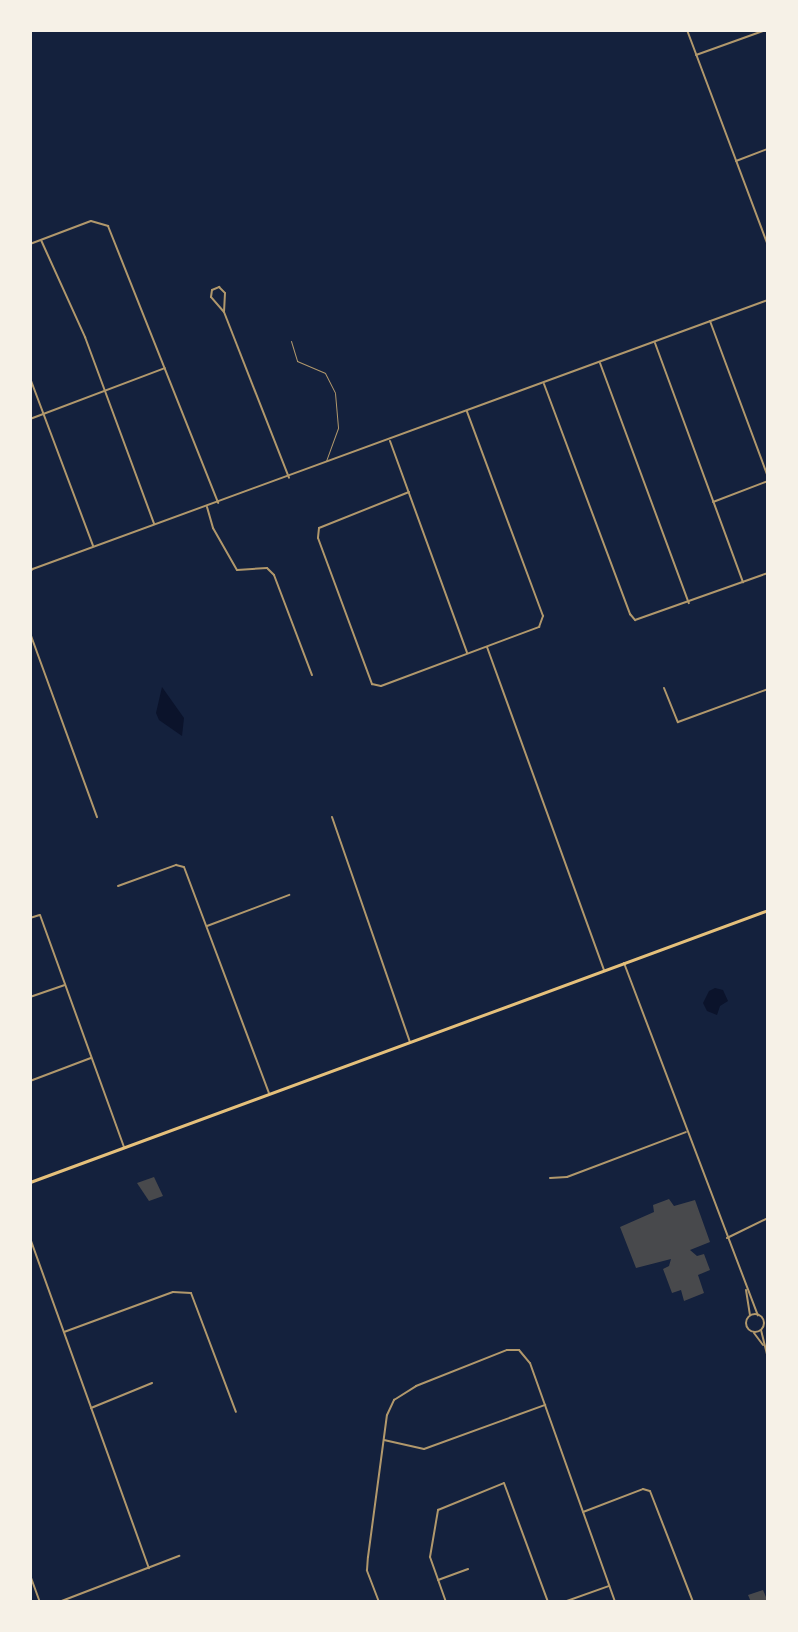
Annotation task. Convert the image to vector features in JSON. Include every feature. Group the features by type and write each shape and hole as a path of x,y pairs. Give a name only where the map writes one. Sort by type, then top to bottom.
{"main road":[{"path":"30,1182 768,910"}],"street":[{"path":"687,30 768,246"},
{"path":"696,55 766,30"},
{"path":"736,161 768,149"},
{"path":"30,244 91,221 108,226 218,503"},
{"path":"40,240 105,390 154,525"},
{"path":"224,312 225,293 219,288 212,290 211,297 224,312 289,478"},
{"path":"30,564 31,570 289,478 768,300"},
{"path":"710,321 768,477"},
{"path":"655,343 743,582"},
{"path":"600,363 688,603"},
{"path":"30,419 166,368"},
{"path":"30,378 93,547"},
{"path":"544,384 630,614 635,620 642,620 768,573"},
{"path":"409,492 327,522 319,528 322,549 372,684 381,686 539,627 543,616 467,412"},
{"path":"390,441 468,653"},
{"path":"713,502 768,481"},
{"path":"207,507 213,528 237,570 267,568 274,575 312,675"},
{"path":"30,633 97,817"},
{"path":"487,647 604,970"},
{"path":"664,688 678,722 768,689"},
{"path":"332,817 410,1042"},
{"path":"118,886 182,866 207,926 269,1093"},
{"path":"207,926 289,895"},
{"path":"30,918 40,915 124,1147"},
{"path":"624,963 746,1290 764,1323 762,1330 768,1358"},
{"path":"30,997 65,984"},
{"path":"30,1081 91,1058"},
{"path":"550,1178 567,1176 686,1132"},
{"path":"727,1238 768,1218"},
{"path":"30,1238 148,1568"},
{"path":"746,1290 750,1316 747,1327 754,1332 764,1346"},
{"path":"64,1332 173,1292 191,1293 236,1412"},
{"path":"750,1316 758,1315"},
{"path":"754,1332 762,1330"},
{"path":"379,1602 367,1570 387,1415 394,1400 403,1393 507,1350 526,1355 615,1602"},
{"path":"91,1408 152,1383"},
{"path":"384,1440 424,1449 544,1405"},
{"path":"446,1602 430,1557 438,1509 504,1483 548,1602"},
{"path":"583,1512 643,1489 650,1491 693,1602"},
{"path":"59,1602 179,1556"},
{"path":"438,1580 468,1569"},
{"path":"30,1575 40,1602"},
{"path":"564,1602 609,1586"}],"lane":[{"path":"291,341 297,361 325,373 335,393 338,428 334,446 324,465"}],"water":[{"path":"162,687 184,718 182,736 159,720 156,713"},
{"path":"715,988 723,990 728,1001 720,1006 717,1015 707,1011 703,1003 709,991"}],"building":[{"path":"154,1177 163,1196 149,1201 137,1183"},
{"path":"669,1199 674,1206 695,1200 710,1242 690,1250 697,1256 704,1254 710,1270 698,1275 704,1293 684,1301 681,1290 672,1293 663,1269 669,1266 671,1259 636,1268 620,1227 654,1212 653,1205"},
{"path":"763,1590 768,1602 751,1602 748,1595"}]}
